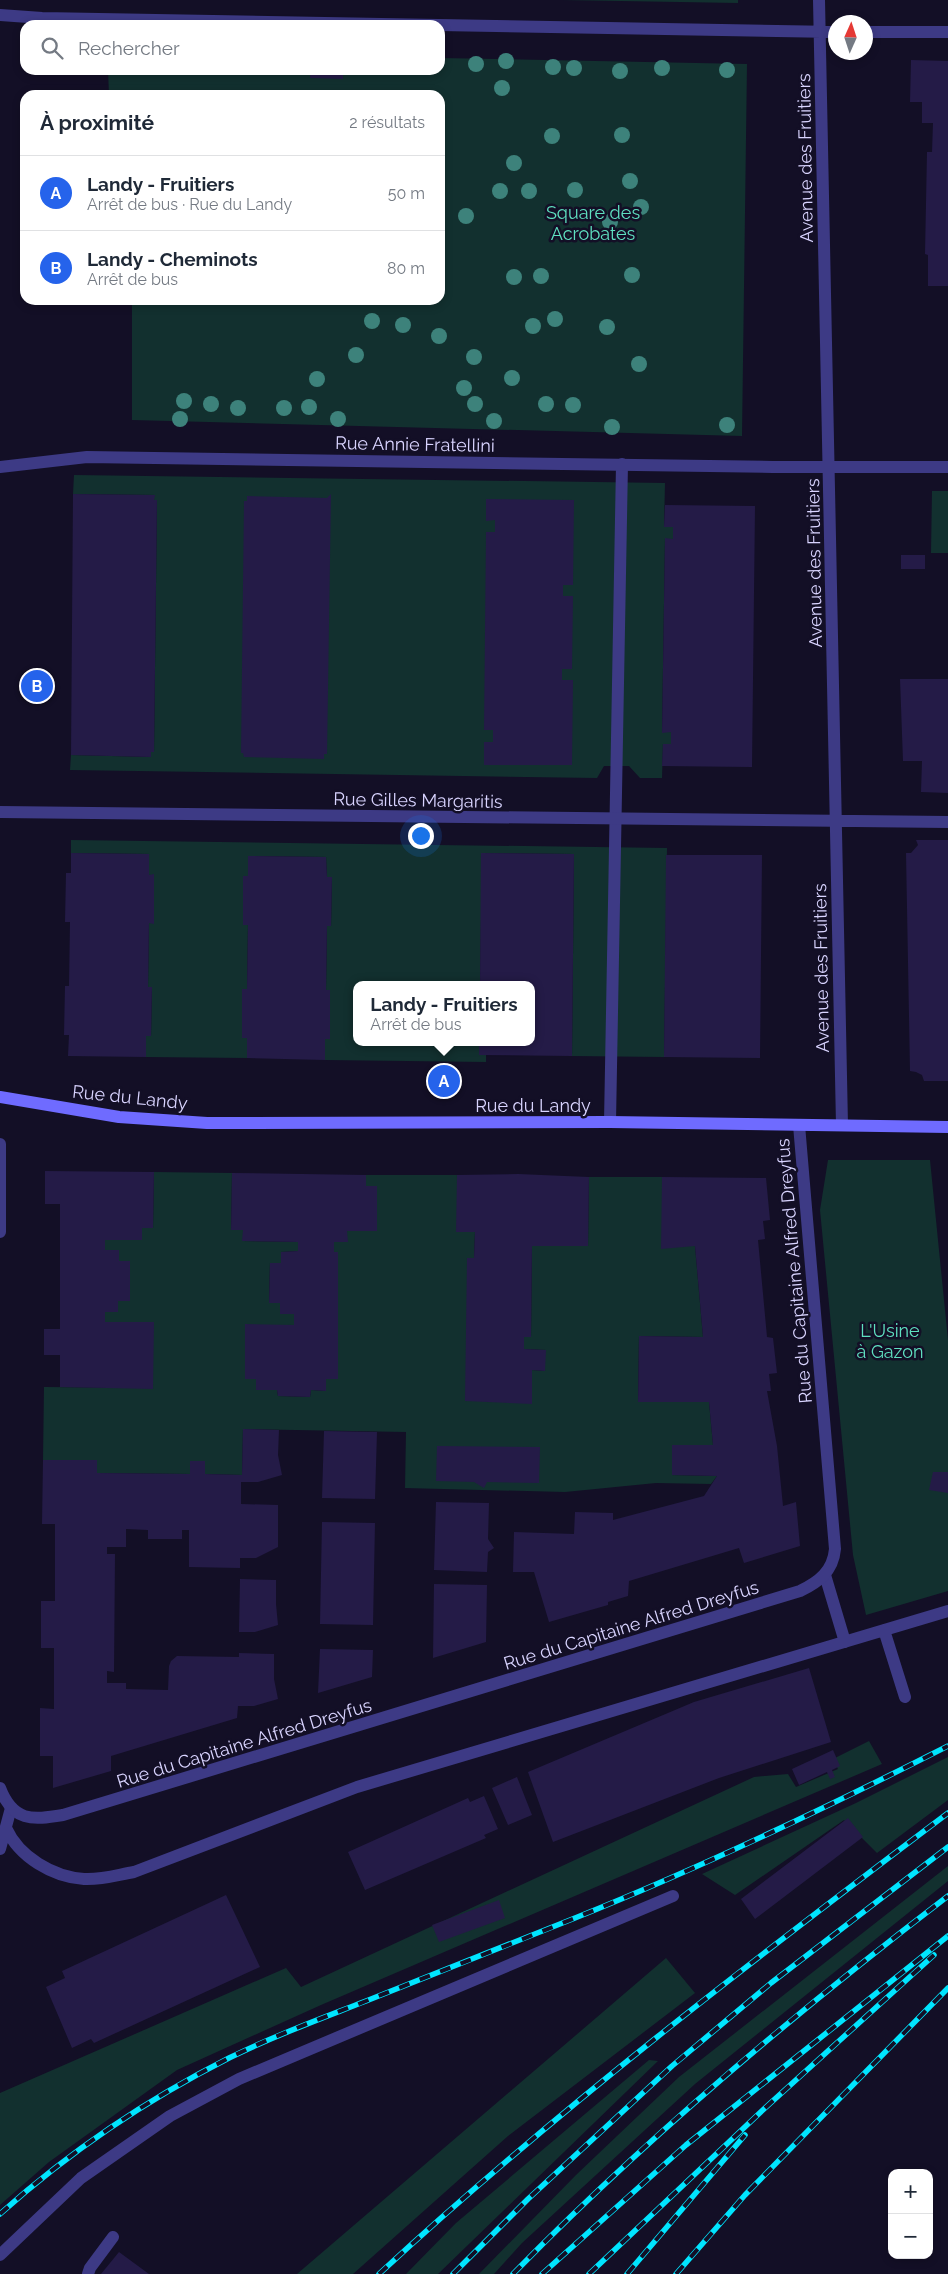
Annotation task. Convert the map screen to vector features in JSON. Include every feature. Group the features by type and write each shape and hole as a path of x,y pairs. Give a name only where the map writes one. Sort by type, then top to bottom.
{"main road":[{"name":"Rue du Landy","path":"0,1097 119,1117 207,1122 610,1122 948,1127"}],"street":[{"name":"Avenue des Fruitiers","path":"819,0 842,1125"},
{"path":"0,15 42,18 153,20"},
{"path":"445,25 828,32"},
{"path":"873,32 948,32"},
{"name":"Rue Annie Fratellini","path":"0,467 87,457 948,467"},
{"path":"610,1122 622,464"},
{"name":"Rue Gilles Margaritis","path":"0,812 948,822"},
{"name":"Rue du Capitaine Alfred Dreyfus","path":"11,1808 28,1818 63,1816 800,1591 811,1586 825,1575 834,1556 835,1548 799,1125"},
{"path":"0,1144 0,1232"},
{"path":"825,1575 845,1642"},
{"path":"6,1828 17,1847 50,1870 83,1879 105,1878 124,1874 357,1786 948,1612"},
{"path":"884,1630 905,1697"},
{"path":"0,1788 11,1808 0,1849"},
{"path":"0,2255 81,2178 170,2116 239,2079 673,1896"},
{"path":"88,2274 90,2268 113,2237"}],"green space":[{"path":"562,0 738,0 738,3"},
{"name":"Square des Acrobates","path":"445,58 747,64 742,436 132,420 132,305 445,305 445,90 109,90 108,75 445,75"},
{"path":"74,475 665,483 664,527 673,527 673,539 665,539 662,732 671,732 671,744 663,744 662,778 640,778 629,766 604,766 597,778 70,770 71,755 151,757 151,752 154,752 157,500 154,500 154,495 73,494"},
{"path":"932,491 948,491 948,553 931,553"},
{"path":"71,840 667,848 664,1057 572,1056 574,854 482,853 480,981 353,981 353,1046 479,1046 479,1054 486,1055 486,1062 325,1060 325,1039 330,1039 330,990 326,990 327,926 331,926 332,878 327,877 326,857 249,856 248,876 243,877 243,925 248,925 247,989 242,1038 247,1038 247,1058 146,1057 146,1036 151,1036 152,988 148,987 149,923 154,923 154,875 149,875 149,854 71,853"},
{"name":"L'Usine à Gazon","path":"828,1160 930,1160 948,1340 948,1591 866,1615 853,1555 820,1210"},
{"path":"154,1172 232,1173 231,1229 243,1230 243,1241 298,1242 298,1251 281,1252 281,1263 270,1263 269,1302 280,1303 280,1314 294,1314 294,1325 245,1325 245,1378 256,1379 256,1390 277,1390 278,1396 310,1397 311,1390 326,1391 326,1379 338,1379 338,1252 334,1252 334,1242 347,1242 347,1231 377,1231 377,1186 366,1186 366,1175 457,1175 457,1232 475,1232 474,1258 467,1258 532,1370 545,1371 545,1350 524,1349 524,1337 531,1337 532,1246 588,1246 589,1177 662,1177 695,1246 703,1337 639,1336 638,1401 709,1402 713,1445 672,1445 672,1475 717,1476 711,1484 656,1483 565,1492 405,1488 406,1432 243,1429 242,1475 205,1474 205,1461 190,1474 97,1473 97,1460 43,1460 44,1387 153,1388 105,1322 105,1312 118,1312 118,1301 130,1301 130,1261 119,1261 119,1250 105,1250 105,1240 142,1228 153,1228"},
{"path":"869,1741 882,1764 321,2005 177,2070 49,2162 0,2205 0,2093 286,1968 301,1987 754,1777 788,1774 796,1787 838,1769 833,1759"},
{"path":"948,1757 948,1800 877,1853 844,1820 735,1895 702,1874 856,1803"},
{"path":"948,1866 948,1881 695,2084 522,2243 494,2274 479,2274 576,2175 679,2077"},
{"path":"666,1958 695,1993 508,2136 353,2274 297,2274"},
{"path":"649,2060 658,2061 438,2274 406,2274 456,2223"}],"building":[{"path":"911,60 948,61 948,286 928,286 928,255 925,254 927,152 932,152 933,123 922,123 922,102 910,102"},
{"path":"310,75 343,75 343,79 310,78"},
{"path":"73,494 155,495 154,500 157,500 154,752 151,752 151,757 71,755"},
{"path":"331,494 327,754 324,754 324,759 244,757 243,753 241,753 244,501 247,501 247,496 327,498"},
{"path":"486,499 574,500 573,585 563,585 563,596 573,596 572,669 562,669 562,680 573,680 572,765 484,765 484,742 493,742 493,730 484,730 486,532 495,532 495,520 486,521"},
{"path":"665,505 755,506 752,767 662,766 663,744 671,744 671,732 662,733 665,538 673,539 673,527 664,527"},
{"path":"901,555 925,555 925,569 901,569"},
{"path":"900,679 948,679 948,793 921,792 922,761 903,761"},
{"path":"916,840 948,840 948,1081 924,1081 922,1075 910,1071 906,853 911,853 918,845"},
{"path":"71,853 149,854 149,875 154,874 154,924 149,923 148,987 152,987 151,1036 146,1036 146,1057 68,1056 69,1035 64,1035 65,986 69,986 70,922 65,922 66,873 71,873"},
{"path":"481,853 574,854 572,1056 479,1055 479,1046 535,1046 535,981 480,981"},
{"path":"666,855 762,855 760,1058 664,1057"},
{"path":"248,856 326,857 327,877 332,877 331,926 327,926 326,990 330,990 330,1039 325,1039 325,1060 247,1058 247,1038 242,1038 242,989 247,989 248,925 243,925 243,876 248,876"},
{"path":"45,1171 154,1172 153,1228 142,1228 142,1240 105,1240 105,1250 119,1250 119,1261 130,1261 130,1301 118,1301 118,1312 105,1312 105,1322 154,1322 153,1389 60,1387 60,1355 44,1355 44,1329 60,1329 60,1204 45,1204"},
{"path":"232,1173 366,1175 366,1186 377,1186 377,1231 347,1231 348,1242 334,1242 334,1252 338,1252 338,1379 326,1379 326,1391 311,1390 310,1397 278,1396 277,1390 256,1390 256,1379 245,1379 245,1324 294,1325 294,1314 280,1314 280,1303 269,1303 270,1263 281,1263 281,1252 298,1251 298,1242 242,1241 243,1230 231,1230"},
{"path":"518,1174 589,1177 588,1246 532,1246 531,1337 524,1337 524,1349 546,1350 545,1371 532,1370 532,1404 465,1401 467,1258 474,1258 475,1232 456,1232 457,1175"},
{"path":"662,1177 766,1178 770,1220 763,1221 765,1239 758,1240 767,1337 773,1338 777,1373 769,1374 771,1391 767,1391 777,1446 783,1506 796,1502 800,1546 744,1563 739,1548 629,1581 628,1596 608,1602 608,1605 549,1622 534,1572 513,1572 514,1532 574,1534 575,1512 613,1513 613,1520 704,1496 717,1476 672,1475 672,1445 713,1445 709,1402 638,1402 639,1336 703,1337 695,1246 661,1249"},
{"path":"243,1429 279,1430 278,1455 282,1475 258,1482 241,1482 241,1504 278,1505 278,1547 256,1558 240,1558 240,1568 189,1567 189,1530 182,1530 182,1539 148,1539 148,1530 126,1529 126,1547 107,1547 107,1554 115,1554 114,1672 107,1671 107,1683 126,1683 126,1689 168,1690 169,1666 171,1661 177,1656 239,1657 239,1653 274,1654 274,1679 278,1699 254,1706 238,1706 237,1718 111,1756 111,1771 53,1788 53,1756 40,1756 40,1708 54,1709 54,1648 41,1648 41,1601 55,1601 55,1524 42,1524 43,1460 97,1460 97,1473 190,1474 190,1461 205,1461 205,1474 242,1475"},
{"path":"324,1431 377,1432 375,1499 322,1498"},
{"path":"437,1446 540,1447 539,1483 487,1482 484,1488 474,1482 436,1481"},
{"path":"933,1472 948,1472 948,1493 929,1490"},
{"path":"436,1502 489,1503 488,1539 494,1548 488,1552 487,1572 434,1570"},
{"path":"322,1522 375,1523 373,1625 320,1624"},
{"path":"240,1579 276,1580 278,1625 255,1632 239,1632"},
{"path":"434,1584 487,1585 486,1642 433,1658"},
{"path":"320,1649 373,1650 372,1677 318,1693"},
{"path":"809,1668 831,1742 719,1778 553,1842 528,1772 694,1702"},
{"path":"833,1750 840,1766 832,1770 835,1777 830,1779 827,1772 799,1785 792,1769"},
{"path":"517,1777 532,1815 508,1825 492,1788"},
{"path":"484,1796 498,1829 484,1835 486,1838 365,1890 348,1852 468,1798 470,1802"},
{"path":"848,1818 863,1837 755,1919 741,1899"},
{"path":"226,1895 260,1967 94,2043 91,2039 72,2048 46,1987 65,1978 62,1971"},
{"path":"499,1900 505,1918 439,1942 432,1925"},
{"path":"119,2252 149,2274 101,2274"}],"railway":[{"path":"0,2214 53,2169 109,2128 168,2091 229,2058 262,2042 622,1899 717,1858 948,1746"},
{"path":"379,2274 586,2094 729,1980 948,1813"},
{"path":"453,2274 528,2199 672,2066 771,1983 948,1847"},
{"path":"513,2274 616,2173 724,2077 834,1985 948,1896"},
{"path":"542,2274 686,2145 948,1936"},
{"path":"589,2274 765,2108 934,1955"},
{"path":"676,2274 745,2195 948,1988"},
{"path":"627,2274 745,2135"}],"place":[{"name":"Landy - Cheminots","path":"37,686"},
{"name":"Landy - Fruitiers","path":"444,1081"}]}
